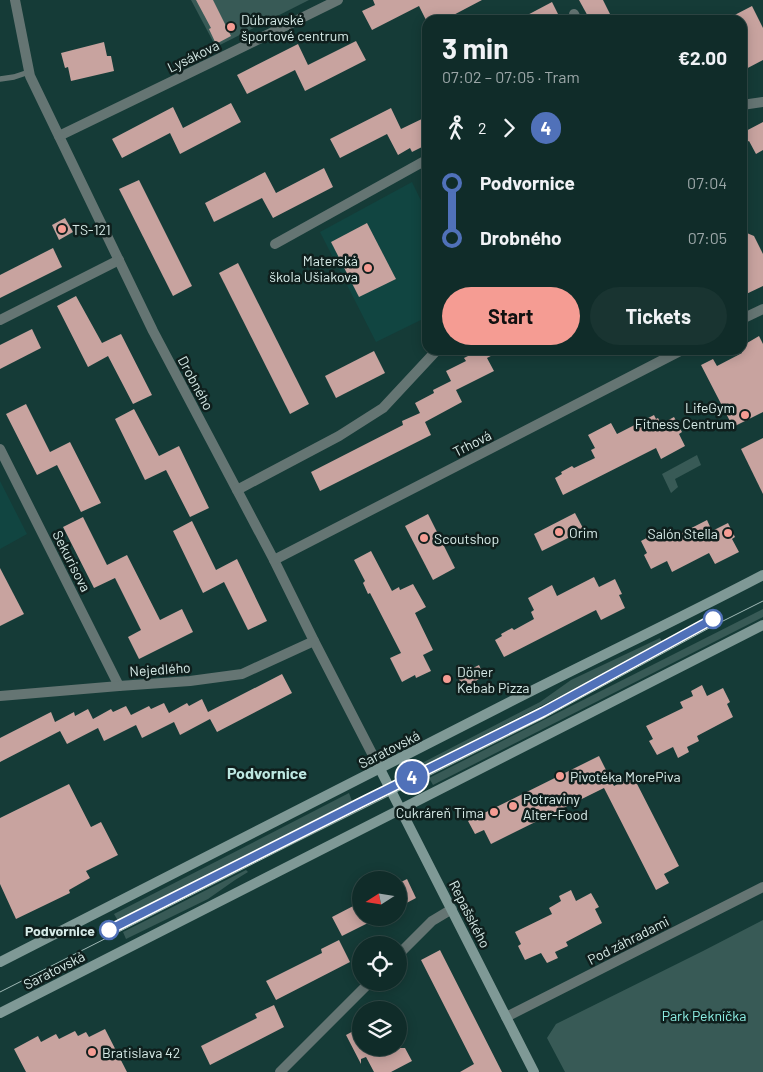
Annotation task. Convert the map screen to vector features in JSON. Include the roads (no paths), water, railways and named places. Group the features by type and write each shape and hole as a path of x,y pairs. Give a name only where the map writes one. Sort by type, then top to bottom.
{"main road":[{"name":"Saratovská","path":"0,962 763,575"},
{"name":"Saratovská","path":"0,1013 763,625"},
{"name":"Repašského","path":"380,769 534,1072"}],"street":[{"name":"Drobného","path":"15,0 30,76 153,331 274,560 380,769"},
{"name":"Lysákova","path":"59,136 338,0"},
{"path":"747,104 763,102"},
{"path":"275,244 422,162"},
{"path":"0,320 119,260"},
{"path":"747,317 763,309"},
{"path":"237,490 339,436 383,408 432,355"},
{"name":"Trhová","path":"274,560 672,355"},
{"name":"Sekurisova","path":"0,450 119,686"},
{"name":"Nejedlého","path":"0,696 190,681 242,674 314,641"},
{"name":"Pod záhradami","path":"506,1017 763,887"},
{"path":"407,946 432,921 452,910"},
{"path":"280,1072 361,991"}],"lane":[{"path":"0,79 29,72"}],"tram line":[{"path":"0,992 544,718 711,627 763,601"},
{"name":"4","path":"109,930 543,712 713,619"}],"place":[{"name":"Dúbravské športové centrum","path":"231,27"},
{"name":"TS-121","path":"62,229"},
{"name":"Materská škola Ušiakova","path":"368,268"},
{"name":"LifeGym Fitness Centrum","path":"745,415"},
{"name":"Orim","path":"559,532"},
{"name":"Salón Stella","path":"728,533"},
{"name":"Scoutshop","path":"424,538"},
{"name":"Döner Kebab Pizza","path":"447,679"},
{"name":"Pivotéka MorePiva","path":"560,776"},
{"name":"Potraviny Alter-Food","path":"513,806"},
{"name":"Cukráreň Tima","path":"494,812"},
{"name":"Podvornice","path":"109,930"},
{"name":"Bratislava 42","path":"92,1052"}],"district":[{"name":"Podvornice","path":"267,772"}],"park label":[{"name":"Park Pekníčka","path":"704,1015"}]}
